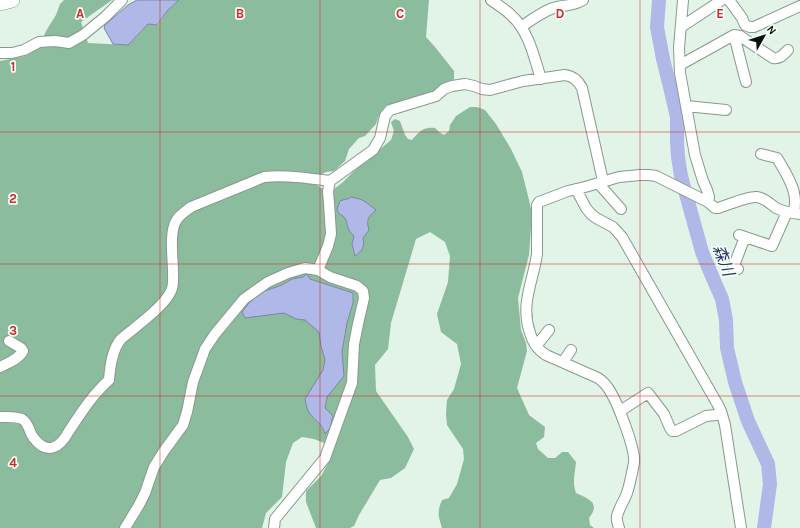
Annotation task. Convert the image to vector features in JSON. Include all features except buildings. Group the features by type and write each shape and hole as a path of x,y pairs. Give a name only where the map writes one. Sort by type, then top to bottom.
{"highway":[{"path":"0,3 12,0"}],"street":[{"path":"0,53 12,53 24,50 39,42 55,41 69,43 83,35 105,17 122,0"},
{"path":"491,0 512,16 521,26 532,48 541,79"},
{"path":"521,26 547,10 558,6 576,4 583,0"},
{"path":"683,0 678,48 695,155 709,197 705,201"},
{"path":"681,27 722,0"},
{"path":"729,0 742,18 745,25 750,27 754,27 800,6"},
{"path":"680,65 734,35 740,36 776,59 788,50"},
{"path":"734,35 746,82"},
{"path":"318,270 328,246 331,234 328,191 330,181 373,150 380,138 385,116 390,110 436,96 444,89 452,86 465,84 490,90 523,81 569,76 575,78 582,88 601,182 621,208"},
{"path":"686,106 726,110"},
{"path":"738,269 733,268 742,236 772,246 794,213 795,203 792,184 777,158 761,154"},
{"path":"619,528 617,517 627,492 635,457 616,402 610,390 598,378 540,351 533,341 528,328 526,304 537,254 537,205 539,202 568,191 619,177 649,174 656,176 705,201 715,208 748,198 757,197 766,200 784,212 794,213"},
{"path":"0,417 20,418 24,420 33,438 48,448 55,448 62,441 94,396 109,380 114,350 117,344 159,306 172,289 172,232 176,221 191,207 264,177 290,176 330,181"},
{"path":"576,189 586,208 591,214 613,227 622,237 721,411 725,425 741,528"},
{"path":"125,528 145,493 154,467 183,425 193,382 205,349 215,334 244,299 268,282 288,273 305,268 318,270 330,277 358,286 362,291 364,298 354,344 352,383 325,458 275,519 274,528"},
{"path":"536,346 549,330"},
{"path":"0,368 21,355 23,351 14,343 9,341"},
{"path":"563,362 570,350"},
{"path":"620,411 648,393 664,414 672,431 721,411"}],"green space":[{"path":"64,0 112,0 81,22 88,43 128,45 148,24 158,25 167,11 179,0 429,0 426,37 454,71 454,79 449,84 422,97 393,105 386,105 379,115 376,124 365,136 359,138 349,149 345,161 334,171 326,172 314,178 313,182 321,188 333,190 391,140 394,131 391,122 395,119 400,121 405,135 408,139 412,140 420,132 427,128 435,128 444,135 449,131 450,125 456,116 470,107 477,107 485,110 496,124 511,149 522,172 532,214 529,255 518,298 521,330 526,343 527,351 517,388 529,415 545,427 544,437 536,443 538,449 548,458 555,458 562,452 568,452 576,462 574,485 576,493 585,497 594,505 594,509 589,518 590,525 594,528 442,528 439,514 440,504 442,500 449,498 457,484 464,459 463,449 447,425 446,414 447,400 454,389 461,364 457,344 441,332 437,314 448,282 450,256 445,242 430,232 416,239 391,323 388,349 375,365 376,391 408,437 414,449 405,468 391,478 380,480 354,526 350,528 316,528 306,502 306,491 321,476 331,458 333,449 314,439 302,437 293,443 286,462 282,497 266,513 262,528 0,528 0,61 25,56 39,48 60,4"}],"water":[{"path":"137,0 179,0 167,11 157,25 148,24 128,45 113,44 104,28 105,25 128,5"},
{"path":"351,197 363,200 376,210 368,218 369,230 363,238 364,244 362,248 355,256 352,244 354,236 348,229 344,217 339,214 337,209 340,201"},
{"path":"307,274 310,279 353,293 353,303 347,323 342,352 344,376 327,397 325,408 333,416 330,428 325,434 321,425 309,412 305,399 323,370 325,360 319,332 305,320 296,319 284,313 245,318 242,312 249,303 262,292 282,285 292,279 303,277"}],"waterway":[{"name":"森川","path":"659,0 657,27 677,117 678,157 681,176 702,252 722,299 726,320 727,348 735,382 748,421 768,464 770,484 764,528"}]}
